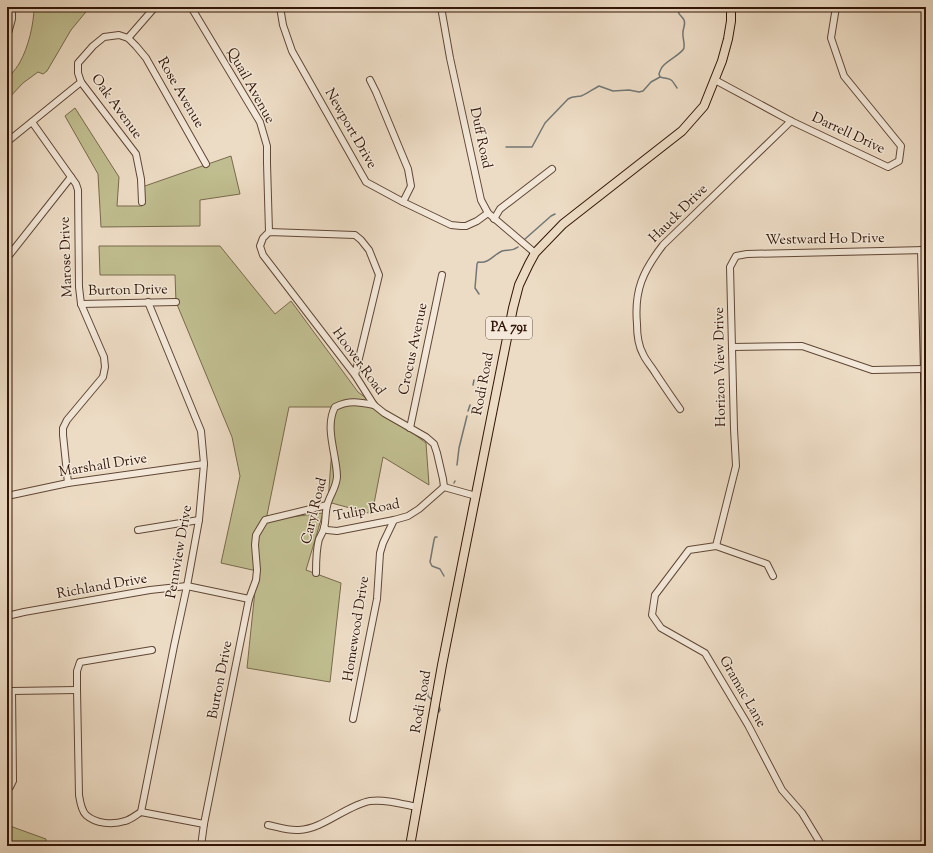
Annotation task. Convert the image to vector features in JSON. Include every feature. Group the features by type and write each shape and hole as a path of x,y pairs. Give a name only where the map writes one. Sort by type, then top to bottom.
{"main road":[{"name":"Rodi Road","path":"410,846 442,665 513,308 520,285 535,253 563,224 682,131 704,106 722,61 728,39 731,21 731,7"}],"street":[{"path":"7,37 12,19 12,7"},
{"path":"128,38 154,7"},
{"name":"Quail Avenue","path":"191,7 260,122 267,146 266,163 269,232"},
{"name":"Newport Drive","path":"280,7 283,25 292,51 366,182 447,223 458,226 472,224 488,213"},
{"name":"Duff Road","path":"441,7 450,58 480,197 484,208 494,219 535,253"},
{"name":"Darrell Drive","path":"715,80 791,121 888,167 899,161 901,146 844,76 831,38 836,7"},
{"name":"Oak Avenue","path":"128,38 119,35 104,37 93,46 78,64 78,73 82,82 136,154 141,179 142,202"},
{"name":"Rose Avenue","path":"128,38 146,58 206,164"},
{"path":"370,80 408,169 411,186 404,202"},
{"path":"7,142 82,82"},
{"name":"Hauck Drive","path":"680,409 642,352 636,316 638,289 649,265 663,245 791,121"},
{"name":"Marose Drive","path":"32,122 76,184 78,190 79,287 81,304 104,357 105,367 103,377 70,416 63,428 68,483"},
{"path":"494,219 500,209 552,169"},
{"path":"7,258 71,177"},
{"path":"269,232 355,235 369,250 380,275 355,375"},
{"name":"Hoover Road","path":"269,232 263,238 260,246 263,255 355,375 374,405 384,413 426,437 434,444 438,453 444,487"},
{"path":"924,250 926,454"},
{"name":"Westward Ho Drive","path":"730,267 736,256 747,254 924,250"},
{"name":"Horizon View Drive","path":"716,546 736,466 730,267"},
{"name":"Crocus Avenue","path":"410,428 442,275"},
{"name":"Pennview Drive","path":"141,812 199,520 204,464 200,431 148,302"},
{"name":"Burton Drive","path":"81,304 176,302"},
{"path":"732,347 802,346 872,370 924,369"},
{"name":"Caryl Road","path":"316,573 319,540 324,527 327,505 334,491 337,477 331,427 332,413 335,407 340,404 354,402 374,405"},
{"name":"Marshall Drive","path":"7,496 68,483 204,464"},
{"path":"444,487 476,496"},
{"name":"Tulip Road","path":"324,527 327,530 337,531 408,516 419,510 444,487"},
{"name":"Burton Drive","path":"201,846 204,824 249,599 256,580 256,535 265,520 327,505"},
{"path":"138,530 199,520"},
{"name":"Homewood Drive","path":"353,719 377,599 380,553 394,520"},
{"name":"Gramac Lane","path":"773,576 767,564 716,546 689,550 655,595 652,615 661,628 705,653 748,725 782,790 802,813 822,846"},
{"name":"Richland Drive","path":"7,616 150,590 187,586 249,599"},
{"path":"152,650 80,662 77,671 77,690 79,795 82,807 86,815 98,822 112,824 126,821 141,812 204,824"},
{"path":"10,787 13,781 9,691 77,690"},
{"path":"268,825 293,830 309,828 359,805 370,802 384,801 417,807"}],"shaded area":[{"path":"34,7 89,7 71,30 47,71 43,74 38,72 23,83 7,100 7,96 11,91 7,87 8,79 26,50 32,28"},
{"path":"75,108 119,177 117,206 142,206 142,187 231,156 240,194 200,200 200,226 101,227 98,174 65,116"},
{"path":"99,246 220,246 275,314 291,301 358,392 426,443 429,485 383,457 372,514 328,502 335,407 289,407 266,520 323,513 306,570 341,583 330,682 247,668 257,571 221,563 240,476 232,437 176,302 175,275 100,275"},
{"path":"7,825 46,839 46,846 7,846"}],"waterway":[{"path":"677,88 672,80 660,77 659,74 663,66 684,48 683,34 685,23 679,13 680,7"},
{"path":"506,147 532,147 545,123 570,98 581,96 599,86 613,91 629,90 639,92 643,91 651,82 660,77"},
{"path":"525,239 555,214"},
{"path":"479,294 475,288 478,262 485,262 502,251 518,247"},
{"path":"473,385 474,380"},
{"path":"468,411 470,405"},
{"path":"457,465 459,448 467,416"},
{"path":"437,537 435,537 434,540 430,562 432,566 440,569 444,576"},
{"path":"427,689 428,696 431,699"},
{"path":"439,706 439,712"}]}
